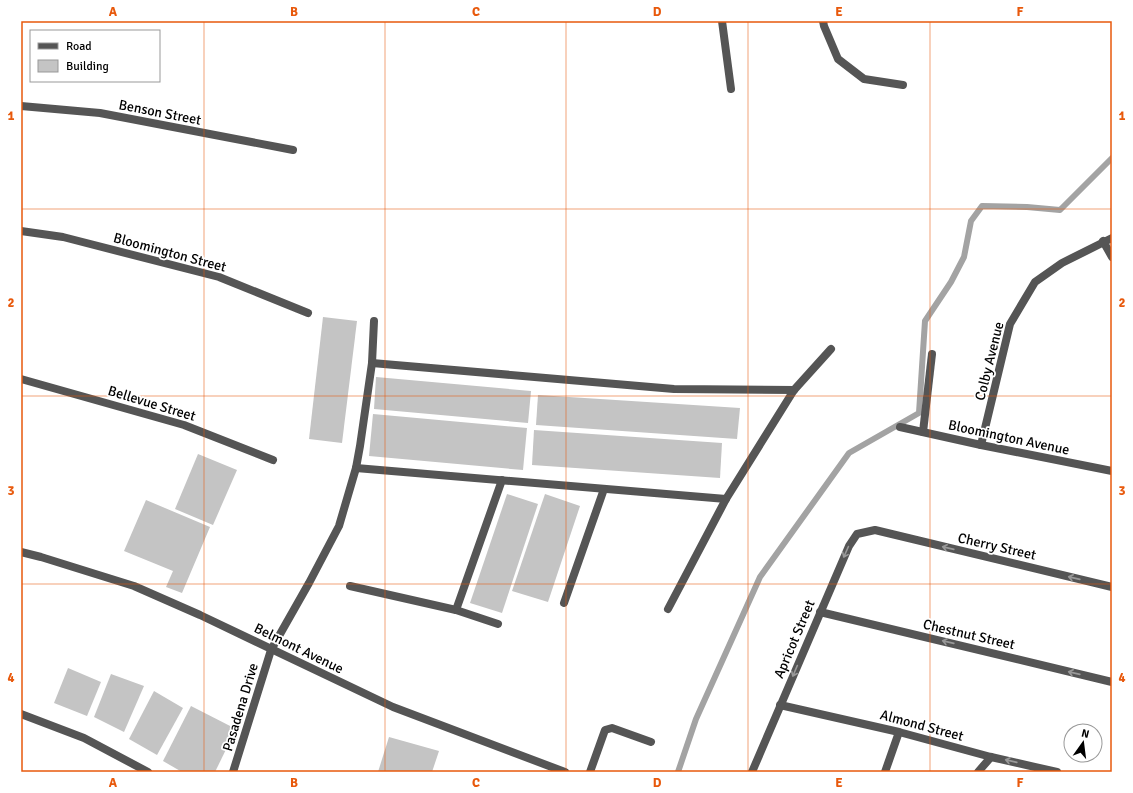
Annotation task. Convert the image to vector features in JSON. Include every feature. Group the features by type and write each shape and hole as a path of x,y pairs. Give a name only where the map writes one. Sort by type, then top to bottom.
{"street":[{"path":"722,21 731,89"},
{"path":"823,21 838,59 864,79 903,85"},
{"name":"Benson Street","path":"21,106 100,113 294,150"},
{"name":"Bloomington Street","path":"21,231 63,237 219,277 308,313"},
{"name":"Colby Avenue","path":"981,445 1010,324 1035,282 1062,263 1102,241 1112,238"},
{"path":"1102,241 1112,257"},
{"name":"Pasadena Drive","path":"233,772 271,650 310,583 339,526 356,468 372,364 374,321"},
{"path":"668,609 726,500 794,390 831,349"},
{"path":"923,432 932,354"},
{"path":"372,364 674,389 794,390"},
{"name":"Bellevue Street","path":"21,379 184,425 273,460"},
{"name":"Bloomington Avenue","path":"900,427 1112,471"},
{"path":"356,468 726,500"},
{"path":"456,610 502,480"},
{"path":"564,604 604,489"},
{"name":"Cherry Street","path":"875,530 1112,587"},
{"name":"Apricot Street","path":"752,772 849,546 858,534 875,530"},
{"name":"Belmont Avenue","path":"21,552 134,586 200,615 393,707 565,772"},
{"path":"350,586 456,610 498,624"},
{"name":"Chestnut Street","path":"820,612 1112,682"},
{"name":"Almond Street","path":"780,705 899,732 991,757 1057,772"},
{"path":"21,714 84,738 148,772"},
{"path":"590,772 605,730 612,728 651,742"},
{"path":"885,772 899,732"},
{"path":"978,772 991,757"}],"building":[{"path":"323,317 357,321 342,443 309,439"},
{"path":"376,377 531,391 528,423 374,409"},
{"path":"538,395 740,408 737,439 536,425"},
{"path":"373,414 527,428 523,470 369,456"},
{"path":"534,430 722,443 720,478 532,465"},
{"path":"198,454 237,470 213,525 175,509"},
{"path":"507,494 538,504 502,613 470,603"},
{"path":"545,494 580,506 548,602 512,591"},
{"path":"146,500 210,527 182,593 166,587 173,571 124,551"},
{"path":"68,668 101,682 87,716 54,703"},
{"path":"111,674 144,686 124,732 94,717"},
{"path":"154,691 183,708 157,755 129,739"},
{"path":"191,706 236,729 215,772 182,772 163,761"},
{"path":"389,737 439,751 432,772 378,772"}],"waterway":[{"path":"678,772 696,719 760,577 849,453 919,413 925,321 951,282 964,257 971,221 982,206 1027,207 1060,210 1112,158"}]}
